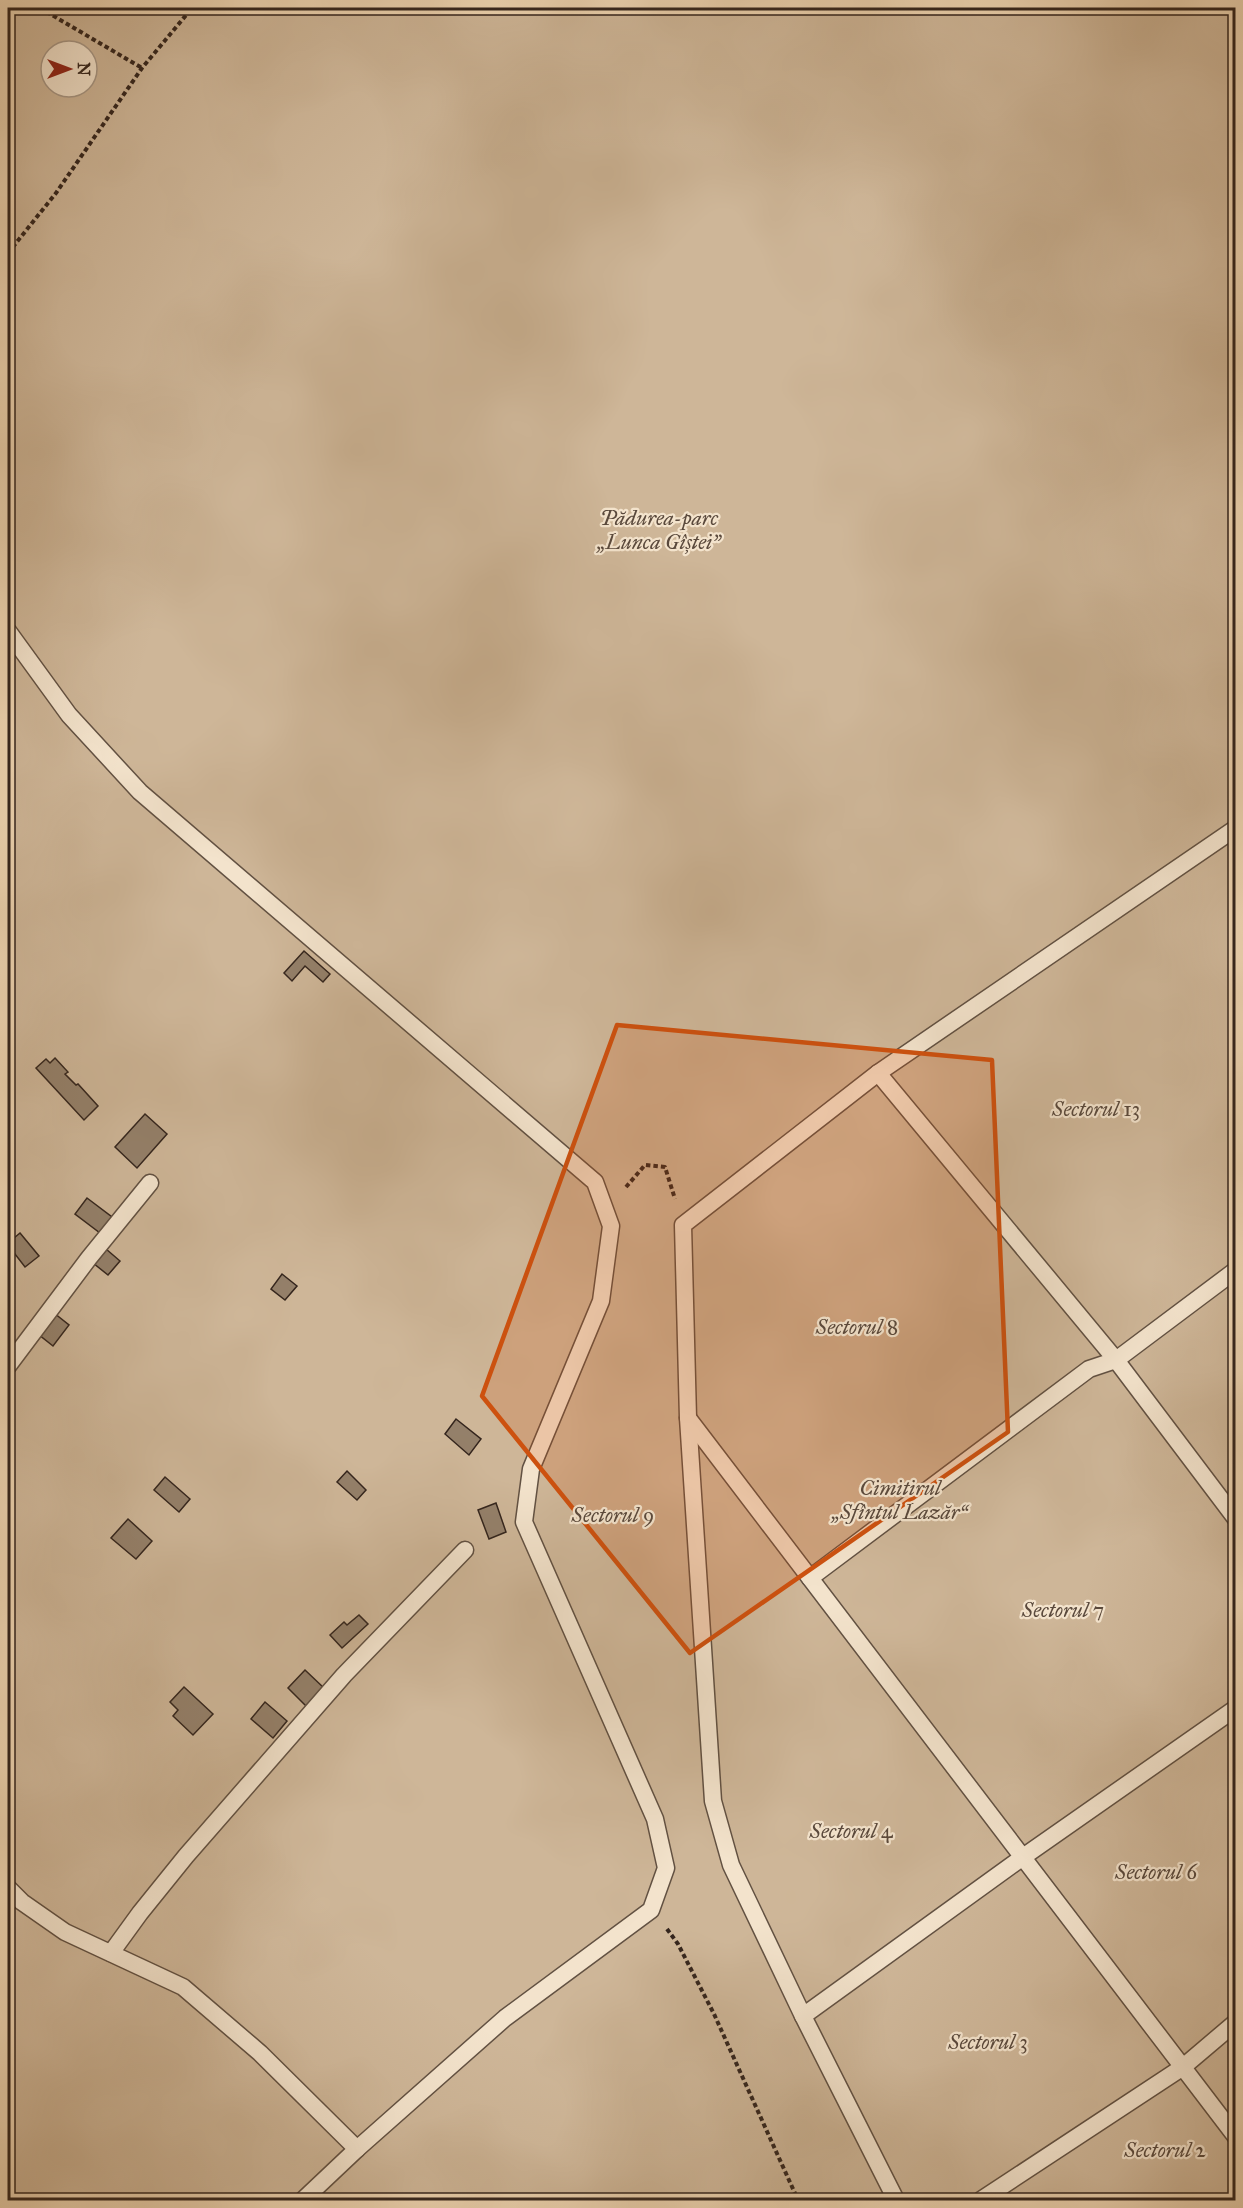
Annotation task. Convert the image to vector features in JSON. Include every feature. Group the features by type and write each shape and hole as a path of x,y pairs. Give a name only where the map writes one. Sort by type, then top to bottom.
{"lane":[{"path":"8,631 69,715 140,792 595,1182 611,1226 601,1301 531,1469 524,1522 655,1819 666,1868 651,1910 505,2018 303,2200"},
{"path":"896,2200 803,2016 731,1865 713,1801 688,1418 683,1225 878,1073 1236,828"},
{"path":"878,1073 1116,1360 1236,1519"},
{"path":"8,1366 89,1258 150,1183"},
{"path":"810,1578 1089,1369 1116,1360 1236,1270"},
{"path":"688,1418 1236,2137"},
{"path":"111,1953 186,1856 344,1675 465,1550"},
{"path":"803,2016 1023,1857 1236,1708"},
{"path":"8,1888 22,1902 65,1932 183,1987 260,2053 357,2149"},
{"path":"981,2200 1183,2067 1236,2022"}],"path":[{"path":"40,8 142,68"},
{"path":"8,253 56,193 142,68 192,8"},
{"path":"611,1226 620,1194 645,1165 665,1167 683,1225"},
{"path":"651,1910 678,1944 714,2014 798,2200"}],"highlighted area":[{"path":"617,1025 992,1060 1008,1432 690,1653 482,1396"}],"green space":[{"path":"8,8 1235,8 1235,2200 8,2200"}],"building":[{"path":"304,951 330,974 323,982 305,966 292,981 284,973"},
{"path":"55,1058 68,1072 65,1074 76,1085 78,1084 98,1106 84,1120 36,1068 46,1059 50,1063"},
{"path":"145,1114 167,1134 137,1168 115,1147"},
{"path":"87,1198 112,1217 100,1233 75,1214"},
{"path":"20,1233 39,1256 25,1267 8,1245"},
{"path":"106,1249 120,1261 108,1275 93,1263"},
{"path":"282,1274 297,1286 285,1300 271,1289"},
{"path":"54,1313 69,1325 53,1346 38,1334"},
{"path":"456,1419 481,1439 469,1455 445,1434"},
{"path":"347,1471 366,1490 357,1500 337,1482"},
{"path":"165,1477 190,1499 179,1512 154,1490"},
{"path":"496,1503 506,1532 489,1539 478,1510"},
{"path":"128,1519 152,1541 136,1559 111,1538"},
{"path":"359,1615 368,1624 342,1648 330,1635 344,1622 347,1625"},
{"path":"305,1670 325,1689 307,1707 288,1688"},
{"path":"184,1687 213,1714 193,1735 173,1716 178,1710 170,1702"},
{"path":"265,1702 287,1721 273,1738 251,1719"}],"park label":[{"name":"Pădurea-parc „Lunca Gîștei”","path":"659,530"},
{"name":"Sectorul 13","path":"1096,1109"},
{"name":"Sectorul 8","path":"857,1327"},
{"name":"Cimitirul „Sfîntul Lazăr“","path":"900,1500"},
{"name":"Sectorul 9","path":"613,1515"},
{"name":"Sectorul 7","path":"1063,1610"},
{"name":"Sectorul 4","path":"851,1831"},
{"name":"Sectorul 6","path":"1156,1872"},
{"name":"Sectorul 3","path":"988,2042"},
{"name":"Sectorul 2","path":"1165,2150"}]}
